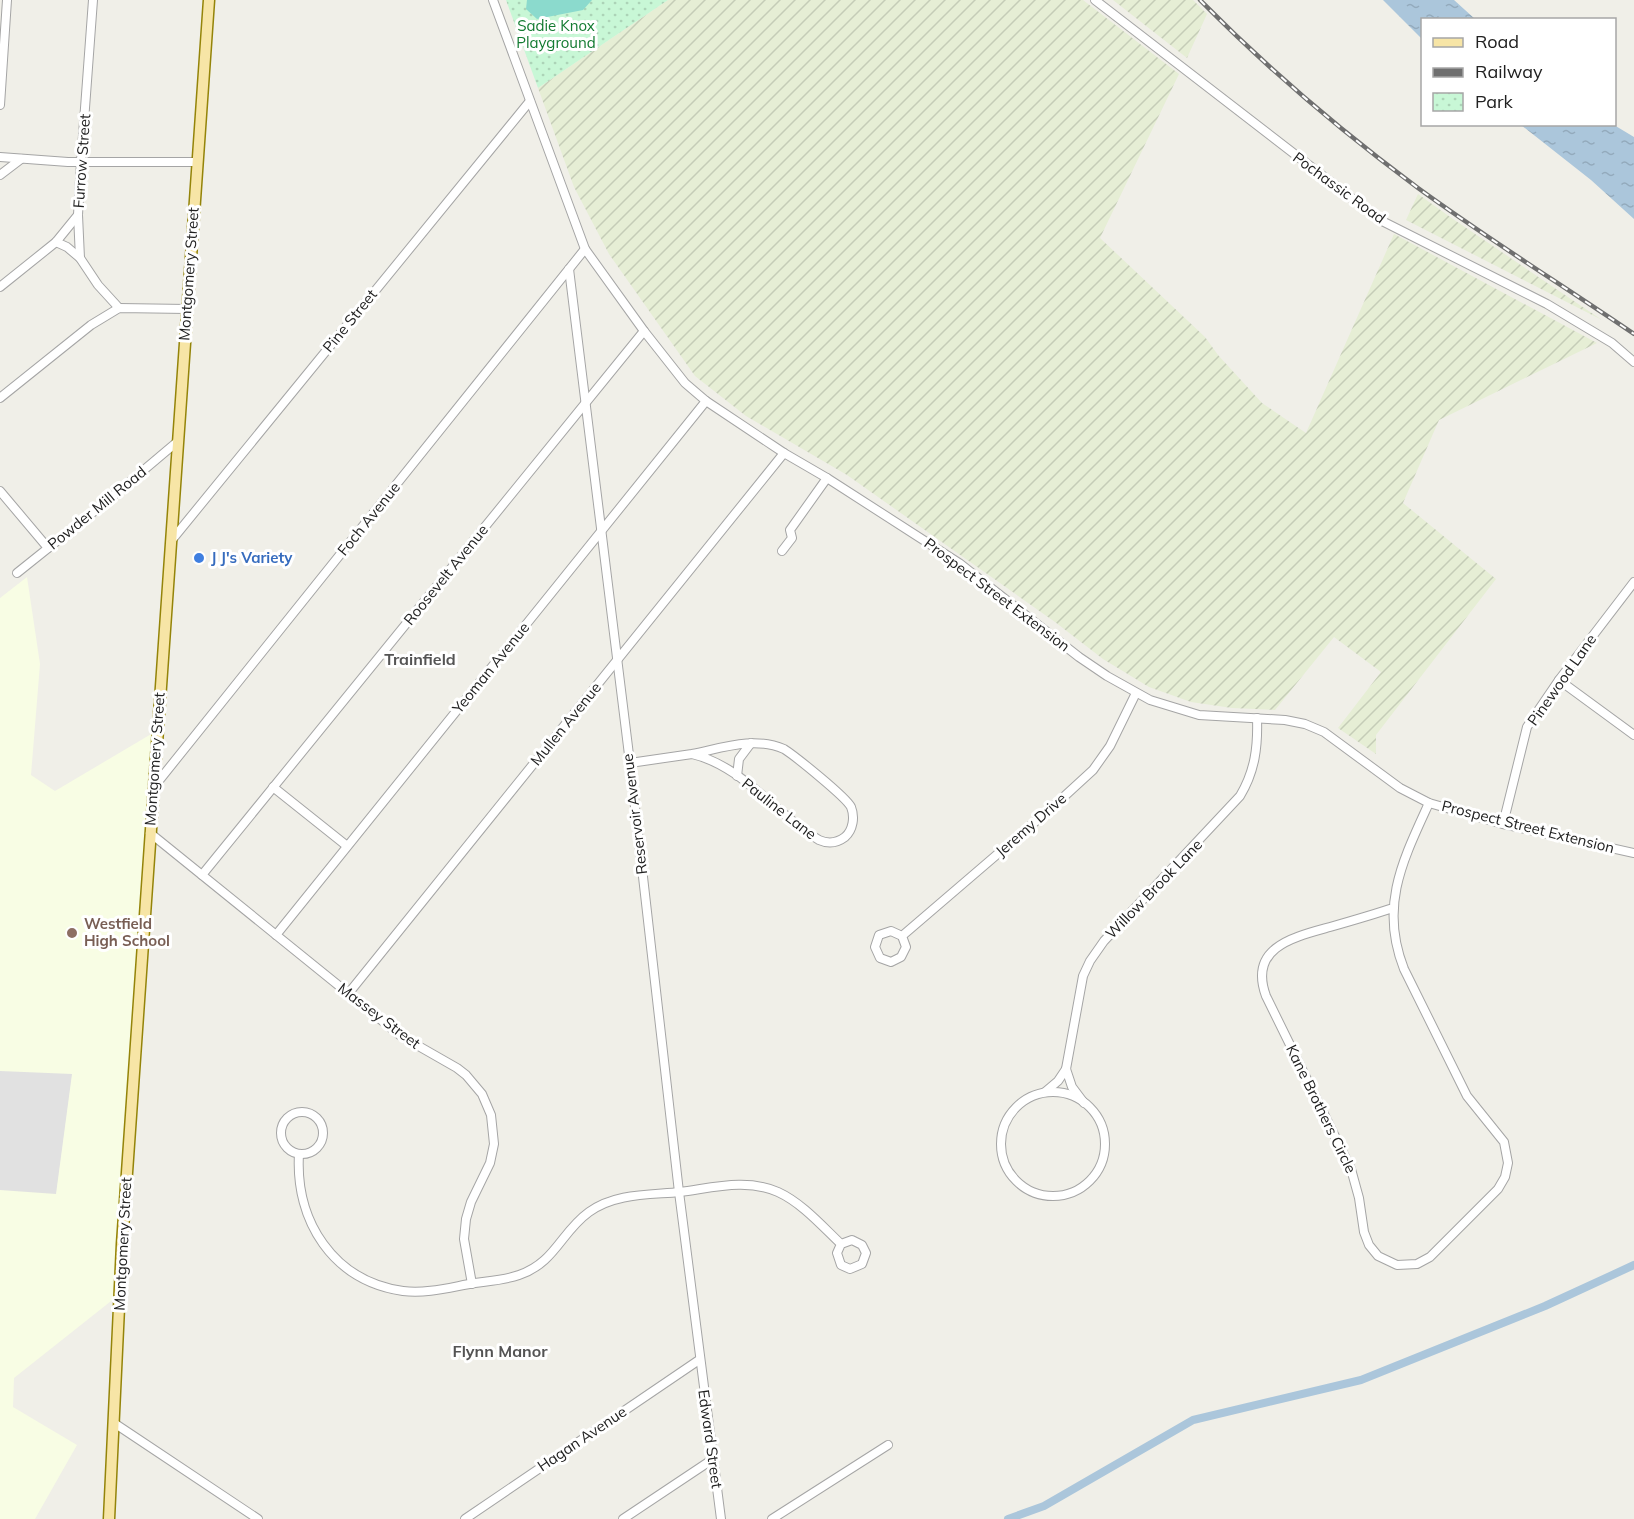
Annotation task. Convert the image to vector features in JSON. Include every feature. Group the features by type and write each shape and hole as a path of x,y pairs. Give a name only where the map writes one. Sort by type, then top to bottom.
{"main road":[{"name":"Montgomery Street","path":"109,1519 122,1244 209,0"}],"street":[{"path":"0,105 8,0"},
{"name":"Furrow Street","path":"80,258 78,215 93,0"},
{"name":"Prospect Street Extension","path":"493,0 585,249 685,383 706,401 959,563 1079,657 1136,693 1166,706 1199,716 1294,721 1315,728 1400,788 1429,803 1503,824 1634,853"},
{"name":"Pochassic Road","path":"1095,0 1380,220 1548,304 1612,343 1634,362"},
{"name":"Pine Street","path":"170,542 531,101"},
{"path":"0,158 81,162 197,162"},
{"path":"0,176 21,159"},
{"path":"0,287 56,242 78,215"},
{"path":"56,242 67,247 80,258 98,285 119,308"},
{"name":"Foch Avenue","path":"153,788 585,249"},
{"name":"Reservoir Avenue","path":"569,269 587,401 600,532 630,763 699,1360"},
{"path":"0,398 91,325 119,308 187,309"},
{"name":"Roosevelt Avenue","path":"202,875 644,331"},
{"name":"Yeoman Avenue","path":"276,935 706,401"},
{"name":"Powder Mill Road","path":"17,573 177,442"},
{"name":"Mullen Avenue","path":"348,994 784,453"},
{"path":"782,551 792,538 790,530 827,478"},
{"path":"0,491 48,549"},
{"name":"Pinewood Lane","path":"1503,824 1527,727 1559,680 1634,583"},
{"path":"1559,680 1634,735"},
{"name":"Jeremy Drive","path":"902,936 1093,770 1110,746 1136,693"},
{"name":"Willow Brook Lane","path":"1066,1070 1081,984 1090,961 1104,941 1240,796 1250,777 1256,755 1257,718"},
{"name":"Pauline Lane","path":"630,763 752,743 775,746 787,751 844,800 853,813 851,829 844,838 835,842 819,840 737,776 717,763 692,754"},
{"name":"Pauline Lane","path":"737,776 739,759 752,743"},
{"path":"273,787 348,846"},
{"name":"Kane Brothers Circle","path":"1393,909 1285,940 1269,955 1263,968 1262,982 1266,996 1351,1169 1359,1198 1364,1232 1369,1245 1383,1260 1404,1266 1418,1264 1430,1257 1491,1196 1505,1177 1508,1156 1501,1136 1467,1096 1404,969 1394,934 1394,896 1403,863 1429,803"},
{"name":"Massey Street","path":"150,833 400,1036 457,1068 474,1084 488,1105 493,1125 493,1154 486,1174 471,1202 464,1229 465,1250 472,1284"},
{"path":"891,931 902,936 906,947 901,957 891,962 880,958 875,947 879,935 891,931"},
{"path":"1066,1070 1072,1087 1096,1114 1103,1129 1105,1145 1102,1162 1095,1176 1076,1191 1060,1196 1043,1195 1028,1190 1015,1179 1006,1165 1002,1140 1006,1124 1015,1110 1028,1099 1044,1093 1058,1081 1066,1070"},
{"path":"1044,1093 1069,1095 1084,1102"},
{"path":"303,1112 318,1120 322,1128 322,1136 315,1149 299,1154 285,1146 281,1138 281,1129 287,1118 295,1113 303,1112"},
{"path":"299,1154 301,1190 308,1220 324,1245 347,1268 376,1284 405,1291 428,1291 518,1275 542,1264 554,1253 582,1217 597,1206 635,1195 740,1184 770,1188 796,1203 841,1244"},
{"name":"Edward Street","path":"699,1360 721,1519"},
{"name":"Hagan Avenue","path":"465,1519 699,1360"},
{"path":"114,1423 258,1519"},
{"path":"772,1519 888,1445"},
{"path":"622,1519 713,1459"}],"shaded area":[{"path":"527,0 592,0 583,10 537,19 526,9"},
{"path":"668,0 1083,0 1179,74 1100,238 1205,337 1218,355 1262,403 1306,433 1394,234 1597,343 1439,420 1403,503 1496,579 1376,735 1376,754 1338,728 1381,672 1334,637 1275,710 1232,708 1191,702 1149,687 1103,659 1055,622 847,475 746,416 695,376 609,254 574,187 538,88"},
{"path":"1113,0 1193,0 1207,14 1187,58"},
{"path":"1418,194 1453,219 1602,320 1406,220"},
{"name":"Westfield High School","path":"27,577 40,664 31,775 55,791 158,730 120,1294 14,1378 13,1407 77,1445 35,1519 0,1519 0,598"},
{"path":"0,1071 72,1074 56,1194 0,1190"}],"green space":[{"name":"Sadie Knox Playground","path":"506,0 668,0 538,88"}],"water":[{"path":"1383,0 1454,0 1474,18 1421,18 1421,38"},
{"path":"1522,126 1616,126 1634,137 1634,219 1591,180"}],"waterway":[{"path":"1008,1519 1044,1506 1193,1420 1361,1380 1545,1306 1634,1265"}],"railway":[{"path":"1200,0 1278,74 1389,166 1471,225 1634,334"}],"place":[{"name":"J J's Variety","path":"199,558"},
{"name":"Westfield High School","path":"72,933"}],"district":[{"name":"Trainfield","path":"420,659"},
{"name":"Flynn Manor","path":"500,1351"}]}
